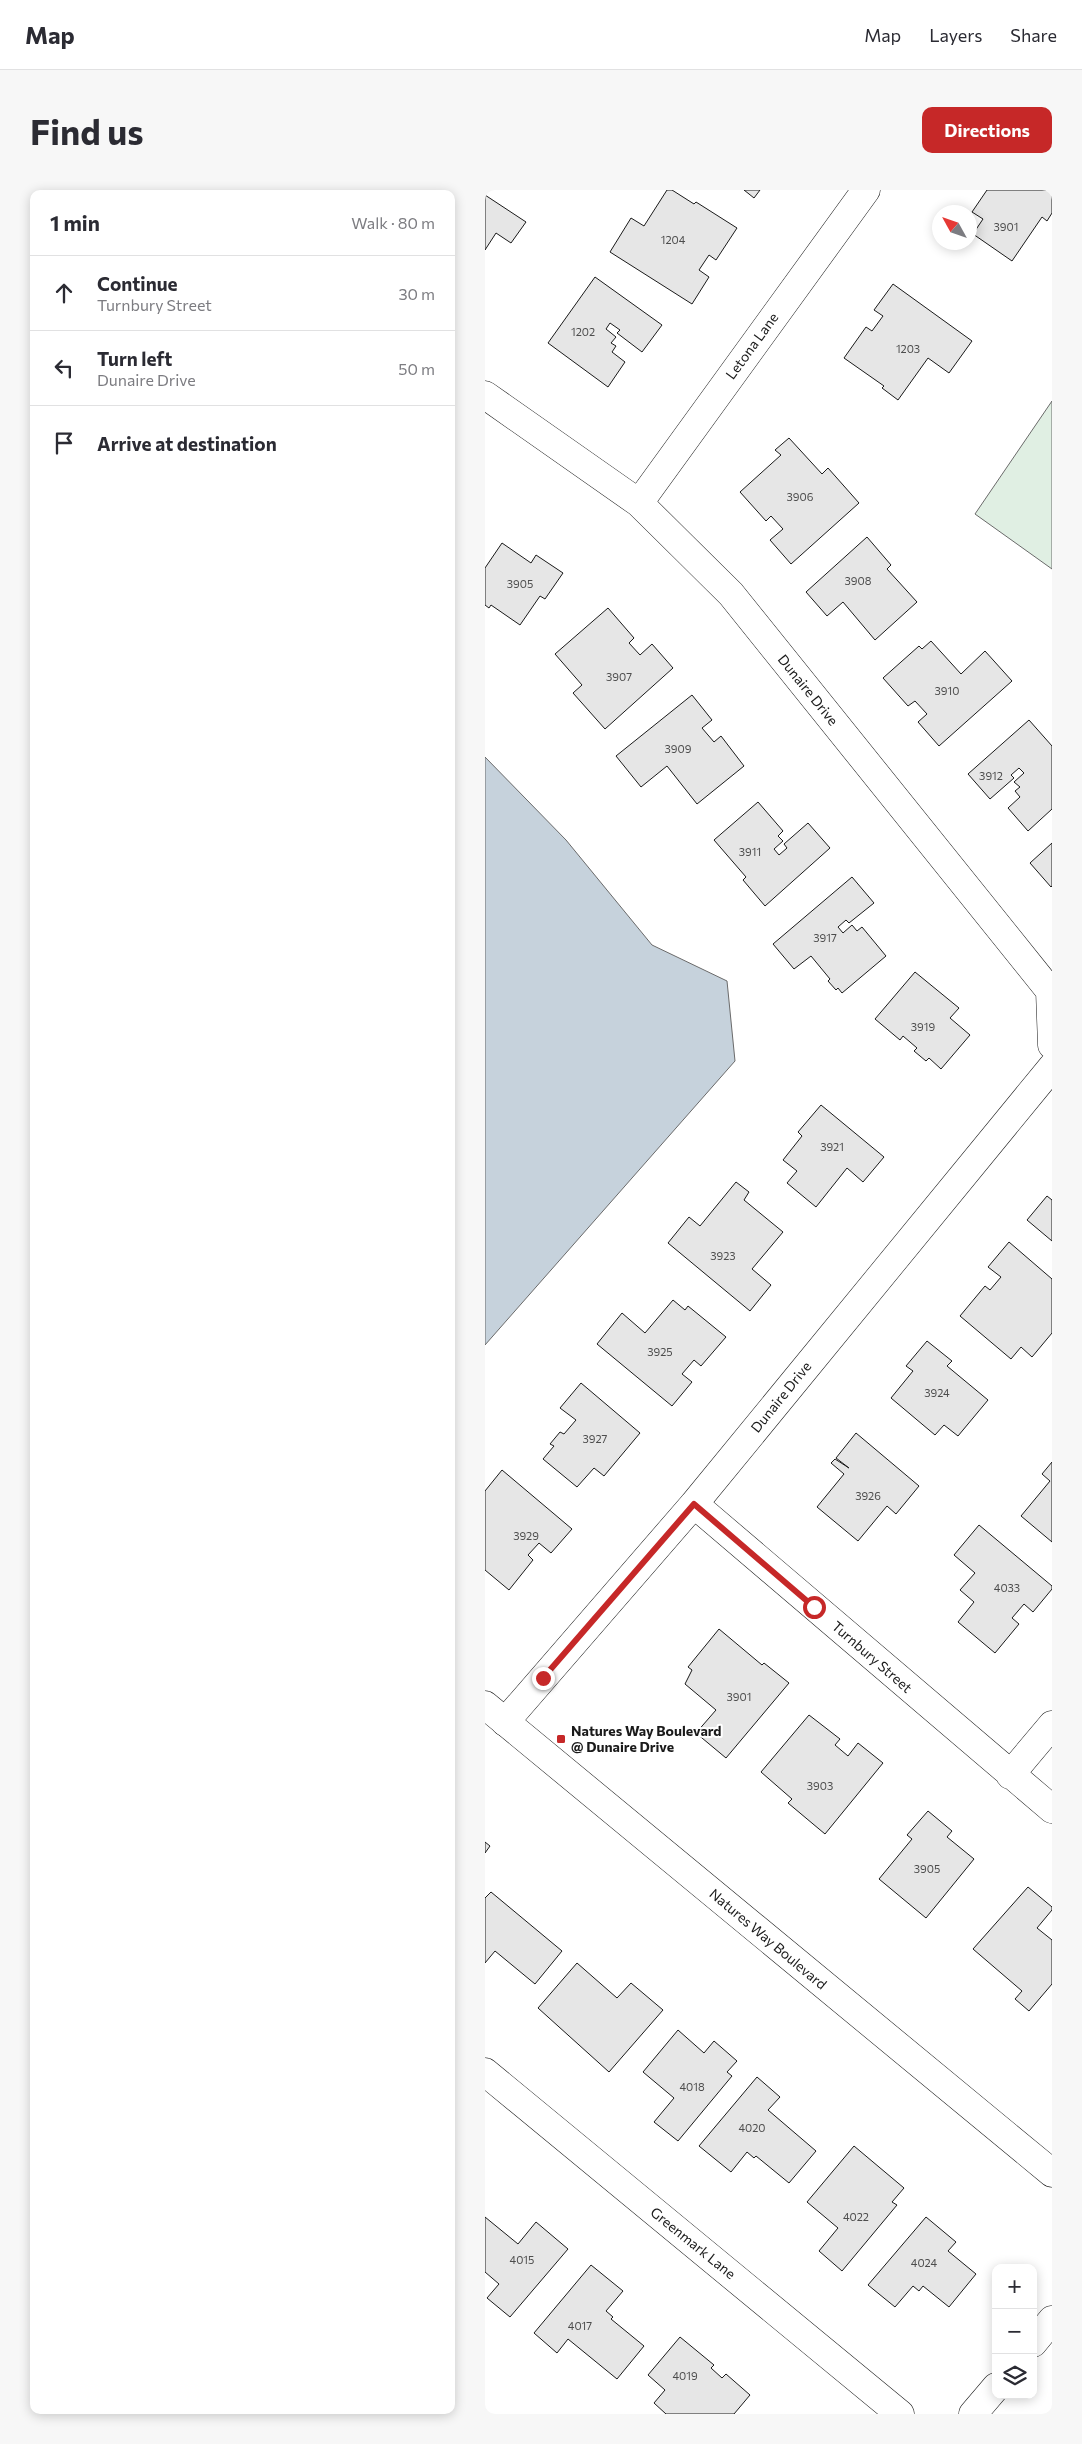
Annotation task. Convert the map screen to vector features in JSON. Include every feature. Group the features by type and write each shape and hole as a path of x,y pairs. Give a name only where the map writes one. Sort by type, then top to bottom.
{"street":[{"name":"Letona Lane","path":"639,503 866,190"},
{"name":"Dunaire Drive","path":"485,395 639,503 731,594 1050,991 1052,1045"},
{"name":"Dunaire Drive","path":"495,1714 694,1504 1052,1067"},
{"name":"Turnbury Street","path":"694,1504 1052,1809"},
{"name":"Natures Way Boulevard","path":"495,1714 1052,2173"},
{"path":"1010,1774 1052,1725"},
{"name":"Greenmark Lane","path":"485,2072 900,2414"},
{"path":"1037,2337 1052,2320"},
{"path":"973,2414 992,2392"}],"green space":[{"path":"1052,401 1052,569 975,514"}],"shaded area":[{"path":"485,757 566,840 652,945 727,981 735,1061 485,1345"}],"building":[{"path":"667,190 672,190 694,204 696,202 737,228 716,260 709,255 699,270 709,277 692,304 610,252 631,218 644,226"},
{"path":"744,190 760,190 754,198"},
{"path":"987,190 1052,190 1052,213 1047,221 1042,217 1012,261 977,237 977,228 983,219 977,215 977,205"},
{"path":"485,195 526,222 511,243 496,233 485,250"},
{"path":"595,277 662,325 642,352 617,333 620,330 610,323 606,329 616,337 611,343 616,346 612,352 625,362 608,387 548,343"},
{"path":"893,284 972,341 949,373 928,358 898,400 882,388 884,386 844,358 866,327 872,331 883,316 874,310"},
{"path":"789,438 822,474 828,468 859,503 791,564 770,540 783,529 771,516 766,521 740,492 781,455 775,450"},
{"path":"867,537 891,565 887,569 917,602 875,640 843,602 827,616 806,592"},
{"path":"502,543 531,563 536,555 563,573 545,599 540,596 520,625 491,605 489,608 485,605 485,568"},
{"path":"608,608 634,638 629,643 640,655 652,644 673,668 605,729 573,693 582,685 555,654"},
{"path":"931,641 961,674 985,651 1012,681 939,746 918,722 927,714 915,701 908,706 883,678 919,646 922,649"},
{"path":"692,695 712,720 702,728 714,742 721,736 744,766 697,804 667,766 641,787 616,756"},
{"path":"1029,720 1052,746 1052,809 1028,831 1008,808 1020,797 1015,791 1020,787 1014,782 1024,773 1019,768 1011,775 1014,778 990,799 968,774"},
{"path":"758,802 783,831 778,836 783,841 774,849 779,855 787,848 784,844 808,823 830,848 765,906 743,880 746,877 714,840"},
{"path":"1052,843 1052,886 1051,887 1030,863"},
{"path":"852,877 874,903 849,923 846,920 838,927 843,933 852,925 857,931 862,927 886,956 842,993 838,988 836,990 828,981 830,979 811,956 794,969 773,944"},
{"path":"915,972 959,1008 950,1018 970,1035 941,1069 929,1058 926,1061 914,1051 917,1048 903,1036 900,1040 875,1019"},
{"path":"821,1105 884,1157 863,1182 847,1168 816,1207 787,1183 797,1171 783,1160 802,1136 798,1132"},
{"path":"736,1182 749,1192 744,1200 783,1232 752,1269 771,1285 750,1311 668,1243 689,1217 700,1226"},
{"path":"1047,1196 1052,1200 1052,1241 1027,1220"},
{"path":"1009,1242 1052,1279 1052,1333 1032,1357 1021,1347 1011,1359 960,1316 985,1286 990,1290 1001,1277 988,1267"},
{"path":"673,1300 685,1310 688,1306 726,1337 701,1366 694,1360 682,1374 692,1382 672,1406 597,1344 622,1313 645,1333"},
{"path":"927,1341 952,1361 947,1366 988,1400 958,1436 944,1425 935,1435 891,1398 913,1371 906,1366"},
{"path":"581,1383 640,1433 604,1476 594,1468 577,1487 543,1459 554,1446 550,1444 560,1432 564,1434 576,1420 560,1408"},
{"path":"856,1433 919,1486 896,1514 887,1506 858,1541 817,1507 844,1474 831,1463 835,1459 849,1468 836,1458"},
{"path":"1052,1462 1052,1542 1021,1516 1050,1481 1042,1474"},
{"path":"502,1470 572,1529 551,1553 539,1543 528,1555 533,1560 509,1590 485,1570 485,1491"},
{"path":"979,1525 1052,1586 1052,1589 1033,1612 1024,1604 1012,1618 1019,1624 995,1653 958,1622 974,1602 960,1590 975,1573 954,1555"},
{"path":"719,1629 762,1665 764,1663 789,1683 726,1758 696,1733 716,1710 685,1684 692,1670 688,1667"},
{"path":"809,1715 840,1739 835,1745 848,1756 858,1743 883,1763 825,1834 788,1803 792,1799 761,1772"},
{"path":"928,1811 952,1831 947,1837 974,1859 926,1918 879,1879 912,1839 907,1835"},
{"path":"485,1842 490,1846 485,1853"},
{"path":"1028,1887 1052,1907 1052,1910 1037,1928 1052,1940 1052,1984 1029,2011 1015,1999 1022,1991 973,1949"},
{"path":"491,1892 562,1951 535,1984 495,1951 485,1963 485,1898"},
{"path":"577,1963 617,1998 631,1983 663,2010 609,2072 538,2008"},
{"path":"678,2030 704,2053 714,2041 737,2061 727,2072 732,2076 678,2141 654,2122 674,2098 643,2072"},
{"path":"757,2077 780,2097 768,2110 816,2151 789,2183 756,2156 754,2158 747,2152 731,2172 699,2146"},
{"path":"854,2146 904,2188 892,2202 897,2205 842,2271 819,2251 838,2228 807,2202"},
{"path":"485,2217 518,2244 536,2222 568,2249 510,2317 487,2298 499,2284 485,2272"},
{"path":"926,2217 956,2242 948,2251 976,2274 949,2307 923,2286 919,2291 913,2286 895,2307 868,2285"},
{"path":"591,2265 623,2291 606,2311 613,2317 611,2319 644,2346 617,2379 568,2339 557,2353 534,2333"},
{"path":"680,2337 714,2365 711,2368 722,2378 726,2374 750,2395 734,2414 666,2414 654,2403 665,2390 648,2375"}],"place":[{"name":"Natures Way Boulevard @ Dunaire Drive","path":"561,1739"}],"route":[{"path":"543,1678 694,1504 814,1607"}]}
